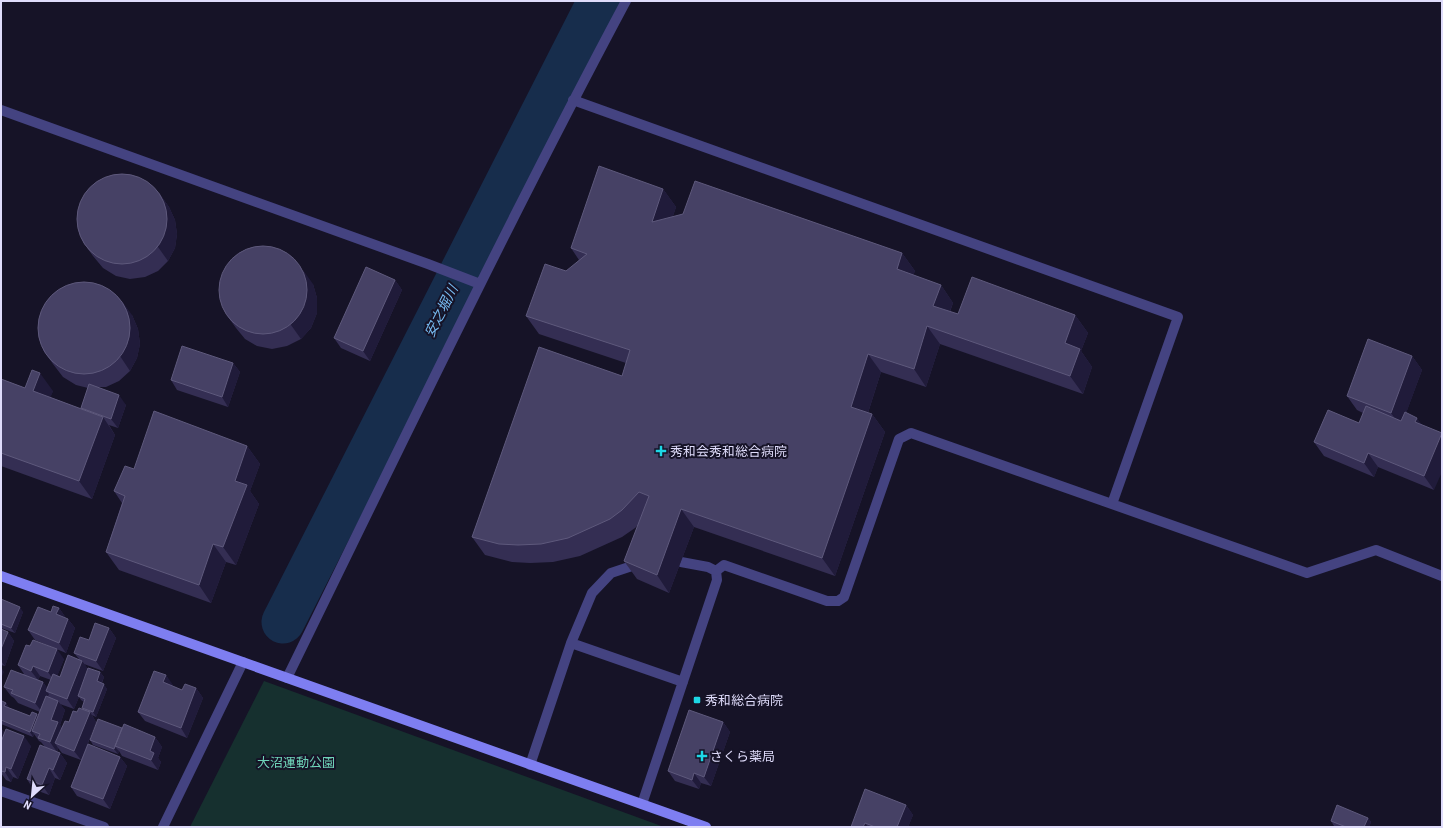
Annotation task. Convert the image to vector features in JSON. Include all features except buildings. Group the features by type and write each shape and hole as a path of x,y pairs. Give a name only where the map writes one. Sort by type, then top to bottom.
{"street":[{"path":"287,678 480,284 573,100 626,1"},
{"path":"573,100 1178,317 1112,504"},
{"path":"1,110 480,284"},
{"path":"716,571 724,565 827,602 838,602 844,597 899,439 911,433 1307,573 1376,550 1442,576"},
{"path":"681,562 708,567 716,571"},
{"path":"530,765 571,643 592,592 611,573 643,563"},
{"path":"642,804 717,580 716,571"},
{"path":"1,576 706,827"},
{"path":"571,643 683,682"},
{"path":"163,827 243,662"},
{"path":"1,791 104,827"}],"green space":[{"name":"大沼運動公園","path":"264,681 664,827 190,827"}],"waterway":[{"name":"安之堀川","path":"283,622 599,1"}],"place":[{"name":"秀和会秀和総合病院","path":"661,451"},
{"name":"秀和総合病院","path":"697,700"},
{"name":"さくら薬局","path":"702,756"}]}
